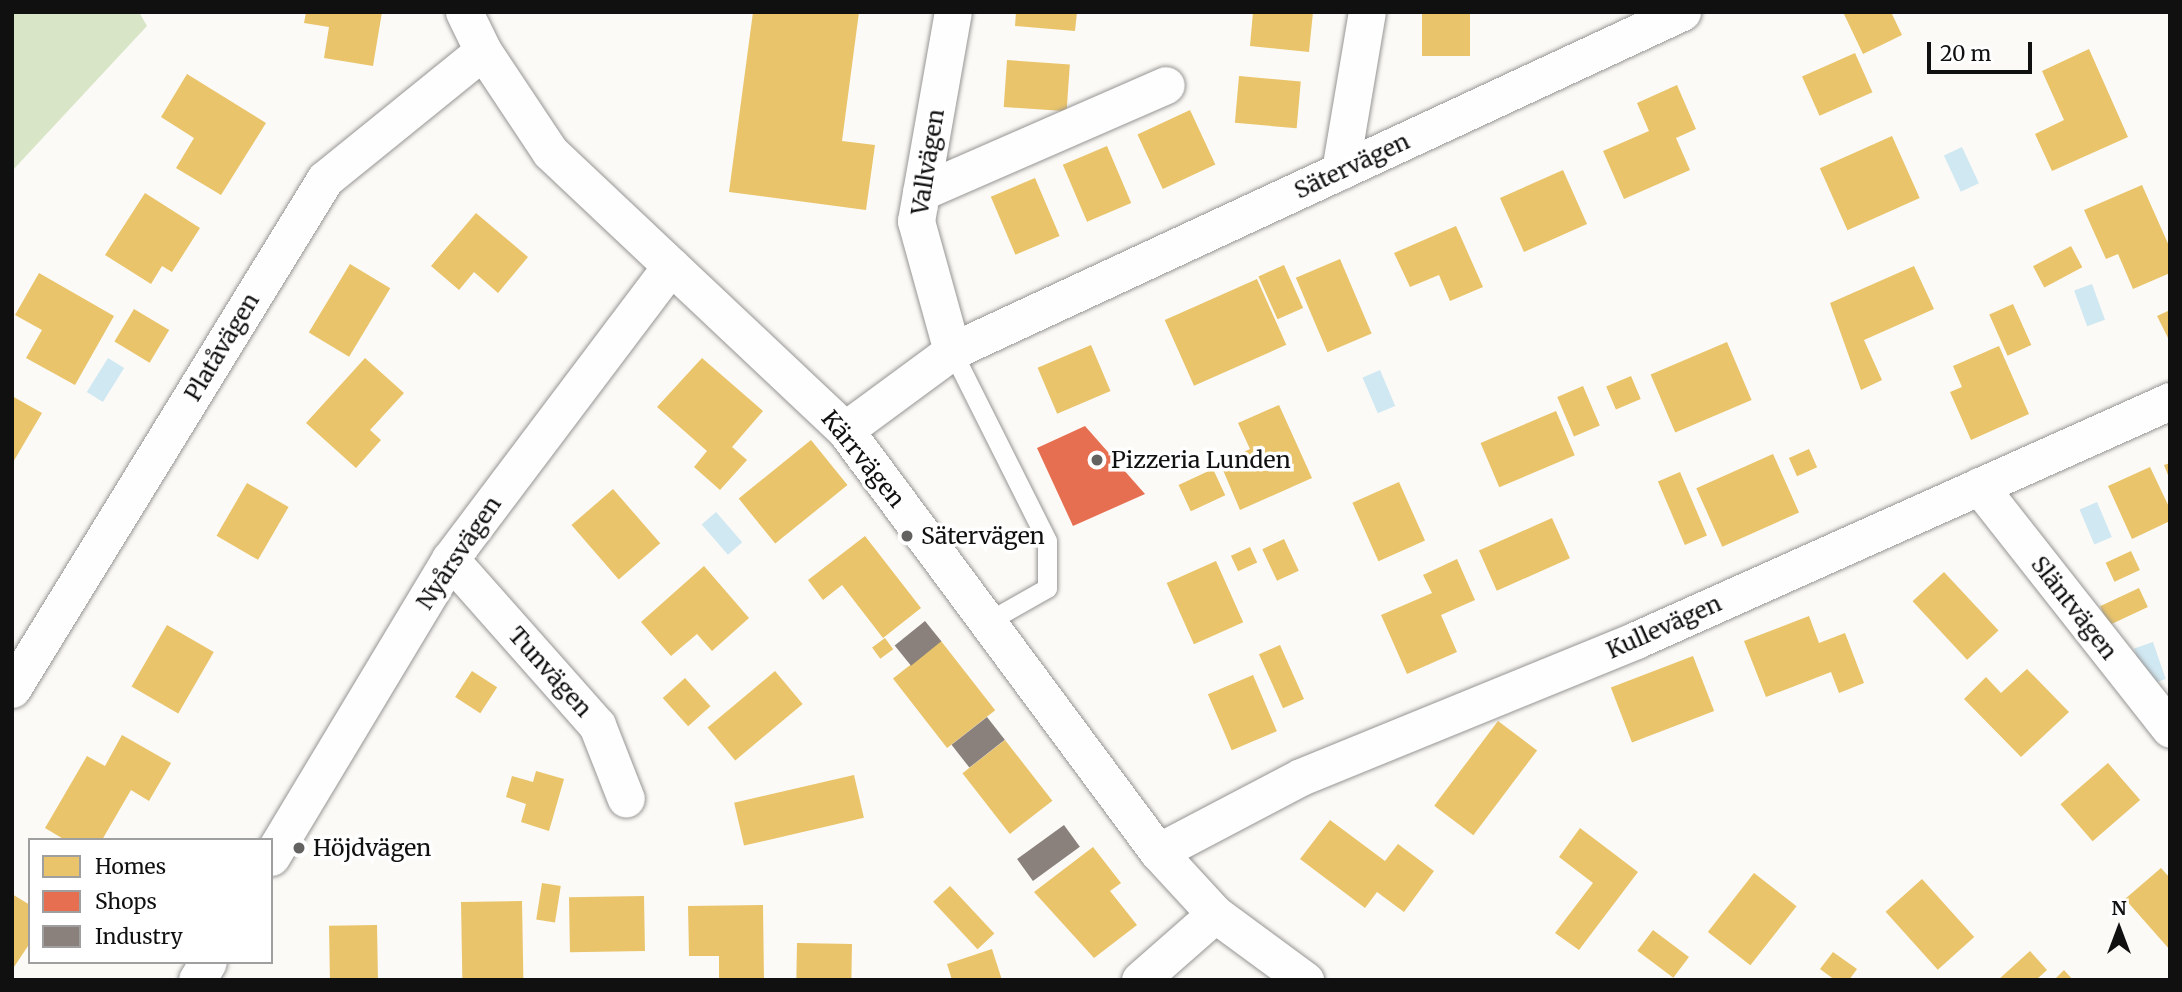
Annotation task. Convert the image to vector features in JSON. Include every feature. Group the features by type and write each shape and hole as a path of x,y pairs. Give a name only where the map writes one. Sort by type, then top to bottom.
{"street":[{"name":"Kärrvägen","path":"464,12 483,51 550,152 845,430 1158,852 1215,914 1305,980"},
{"name":"Vallvägen","path":"952,351 916,220 953,12"},
{"path":"1340,171 1367,12"},
{"name":"Sätervägen","path":"845,430 952,351 1682,12"},
{"name":"Platåvägen","path":"12,689 325,179 483,51"},
{"path":"921,192 1166,85"},
{"name":"Nyårsvägen","path":"273,854 450,559 671,266"},
{"name":"Kullevägen","path":"1158,852 1301,777 1636,640 2170,401"},
{"name":"Släntvägen","path":"1979,486 2170,729"},
{"name":"Tunvägen","path":"450,559 597,725 625,799"},
{"path":"1140,980 1215,914"},
{"path":"197,980 207,964"}],"lane":[{"path":"952,351 1047,541 1047,588 987,622"}],"green space":[{"path":"12,12 139,12 147,26 12,171"}],"water":[{"path":"1962,147 1979,183 1961,192 1944,155"},
{"path":"2092,284 2105,320 2087,326 2074,290"},
{"path":"108,358 124,368 103,402 87,392"},
{"path":"1380,370 1395,406 1378,413 1363,377"},
{"path":"2097,502 2112,537 2094,544 2080,509"},
{"path":"716,512 742,542 728,555 702,524"},
{"path":"2153,642 2166,679 2147,685 2134,649"}],"building: Homes":[{"path":"306,12 382,12 373,66 324,58 329,27 304,23"},
{"path":"753,12 859,12 842,141 875,145 866,210 729,192"},
{"path":"1016,12 1077,12 1075,31 1015,26"},
{"path":"1253,12 1313,12 1309,52 1250,46"},
{"path":"1422,12 1470,12 1470,56 1422,56"},
{"path":"1843,12 1891,12 1902,35 1863,54"},
{"path":"2089,49 2128,137 2052,171 2035,134 2064,120 2042,71"},
{"path":"1855,53 1872,92 1820,116 1802,77"},
{"path":"1007,60 1070,64 1067,111 1004,107"},
{"path":"187,74 266,123 221,195 176,168 194,138 161,117"},
{"path":"1239,76 1301,81 1297,128 1235,123"},
{"path":"1677,85 1696,129 1676,138 1690,170 1624,199 1603,151 1649,131 1637,103"},
{"path":"1190,110 1215,164 1163,189 1137,135"},
{"path":"1892,136 1920,198 1847,230 1820,168"},
{"path":"1107,146 1131,203 1087,222 1063,165"},
{"path":"1563,170 1587,224 1524,252 1500,198"},
{"path":"1035,178 1060,236 1015,255 991,197"},
{"path":"2142,185 2170,248 2170,273 2133,289 2118,254 2106,259 2084,210"},
{"path":"145,193 200,228 172,272 162,266 151,284 105,255"},
{"path":"476,213 528,257 498,293 474,272 459,290 431,266"},
{"path":"1456,226 1483,287 1450,301 1439,275 1410,287 1394,253"},
{"path":"2071,246 2082,267 2044,287 2033,266"},
{"path":"1340,259 1372,334 1327,352 1296,278"},
{"path":"350,264 390,288 349,357 309,333"},
{"path":"1284,265 1303,308 1278,319 1258,276"},
{"path":"1914,266 1934,309 1864,340 1882,380 1861,390 1830,303"},
{"path":"39,273 114,316 75,385 26,358 42,330 15,315"},
{"path":"1257,279 1286,345 1194,386 1165,320"},
{"path":"2013,304 2031,345 2008,356 1989,315"},
{"path":"134,309 169,330 150,363 114,342"},
{"path":"2170,310 2170,342 2157,316"},
{"path":"1727,342 1752,400 1675,432 1651,374"},
{"path":"1091,345 1111,391 1057,414 1038,368"},
{"path":"1999,346 2029,414 1971,440 1950,392 1962,387 1953,366"},
{"path":"365,358 404,393 370,430 381,440 356,468 306,423"},
{"path":"702,358 763,411 732,447 747,460 720,490 694,467 707,451 657,407"},
{"path":"1631,376 1641,399 1616,410 1606,387"},
{"path":"1583,386 1600,426 1574,437 1557,397"},
{"path":"12,396 42,413 12,464"},
{"path":"1279,405 1312,478 1240,510 1220,463 1250,449 1238,423"},
{"path":"1556,411 1575,455 1499,487 1481,443"},
{"path":"811,440 848,485 775,544 739,499"},
{"path":"1809,449 1817,467 1797,476 1789,458"},
{"path":"1773,454 1799,512 1722,547 1696,488"},
{"path":"2170,463 2170,480 2164,465"},
{"path":"2150,467 2170,509 2170,521 2132,539 2108,486"},
{"path":"1213,469 1225,495 1191,511 1179,485"},
{"path":"1680,472 1707,536 1685,545 1658,481"},
{"path":"1399,482 1425,540 1378,561 1352,503"},
{"path":"247,483 289,507 258,560 217,536"},
{"path":"613,489 660,543 619,579 571,525"},
{"path":"1552,518 1570,558 1497,591 1479,551"},
{"path":"865,536 921,608 883,638 842,585 823,600 808,580"},
{"path":"1284,539 1299,571 1277,581 1262,549"},
{"path":"1250,547 1257,562 1238,571 1231,556"},
{"path":"2131,551 2140,570 2114,582 2106,563"},
{"path":"1457,559 1475,600 1441,615 1457,652 1407,674 1381,615 1432,593 1423,575"},
{"path":"1216,561 1243,622 1194,644 1167,583"},
{"path":"704,566 749,618 712,651 697,634 671,656 641,622"},
{"path":"1944,572 1999,631 1967,660 1913,601"},
{"path":"2139,588 2148,607 2109,625 2100,606"},
{"path":"1809,616 1819,643 1845,633 1864,683 1839,693 1831,672 1766,697 1744,641"},
{"path":"167,625 214,652 178,713 132,686"},
{"path":"885,638 893,649 880,659 872,647"},
{"path":"941,641 995,710 947,748 893,679"},
{"path":"1280,645 1304,699 1283,708 1259,654"},
{"path":"1693,656 1714,711 1632,743 1611,688"},
{"path":"2027,669 2069,712 2021,757 1964,699 1986,677 2001,693"},
{"path":"472,671 497,687 480,713 455,697"},
{"path":"775,671 803,704 735,761 708,728"},
{"path":"1253,675 1277,731 1232,750 1208,694"},
{"path":"685,678 710,706 688,726 663,698"},
{"path":"1498,721 1537,750 1473,835 1434,806"},
{"path":"122,735 171,763 149,801 131,790 103,838 62,838 45,828 87,756 105,766"},
{"path":"1005,740 1052,801 1010,834 962,773"},
{"path":"2108,763 2140,800 2093,841 2060,804"},
{"path":"536,771 564,779 549,831 521,822 526,804 506,797 512,776 533,782"},
{"path":"854,775 864,818 744,846 734,803"},
{"path":"1330,820 1385,861 1398,844 1434,871 1404,912 1377,892 1365,908 1300,859"},
{"path":"1580,828 1638,872 1579,950 1555,933 1593,883 1559,857"},
{"path":"1093,847 1121,883 1110,891 1137,925 1094,958 1034,892"},
{"path":"2161,868 2170,878 2170,950 2125,899"},
{"path":"1754,873 1797,906 1750,965 1708,932"},
{"path":"1922,879 1974,937 1938,970 1886,912"},
{"path":"542,883 561,886 555,923 536,920"},
{"path":"950,886 994,934 978,949 933,902"},
{"path":"12,894 28,904 28,946 12,970"},
{"path":"644,896 645,951 570,952 569,897"},
{"path":"522,901 523,980 462,980 461,902"},
{"path":"763,905 764,980 719,980 719,956 689,956 688,906"},
{"path":"377,925 378,980 330,980 329,926"},
{"path":"1653,930 1689,957 1673,978 1637,951"},
{"path":"797,943 852,944 851,980 796,980"},
{"path":"992,949 1002,980 952,980 947,964"},
{"path":"2030,951 2047,970 2036,980 1998,980"},
{"path":"1833,952 1857,969 1849,980 1835,980 1820,969"},
{"path":"2064,970 2073,980 2054,980"}],"building: Shops":[{"path":"1085,426 1145,494 1073,526 1037,448"}],"building: Industry":[{"path":"925,621 941,641 911,666 895,646"},
{"path":"987,717 1005,740 969,768 952,745"},
{"path":"1064,825 1080,847 1033,881 1017,859"}],"place":[{"name":"Pizzeria Lunden","path":"1097,460"},
{"name":"Sätervägen","path":"907,536"},
{"name":"Höjdvägen","path":"299,848"}]}
